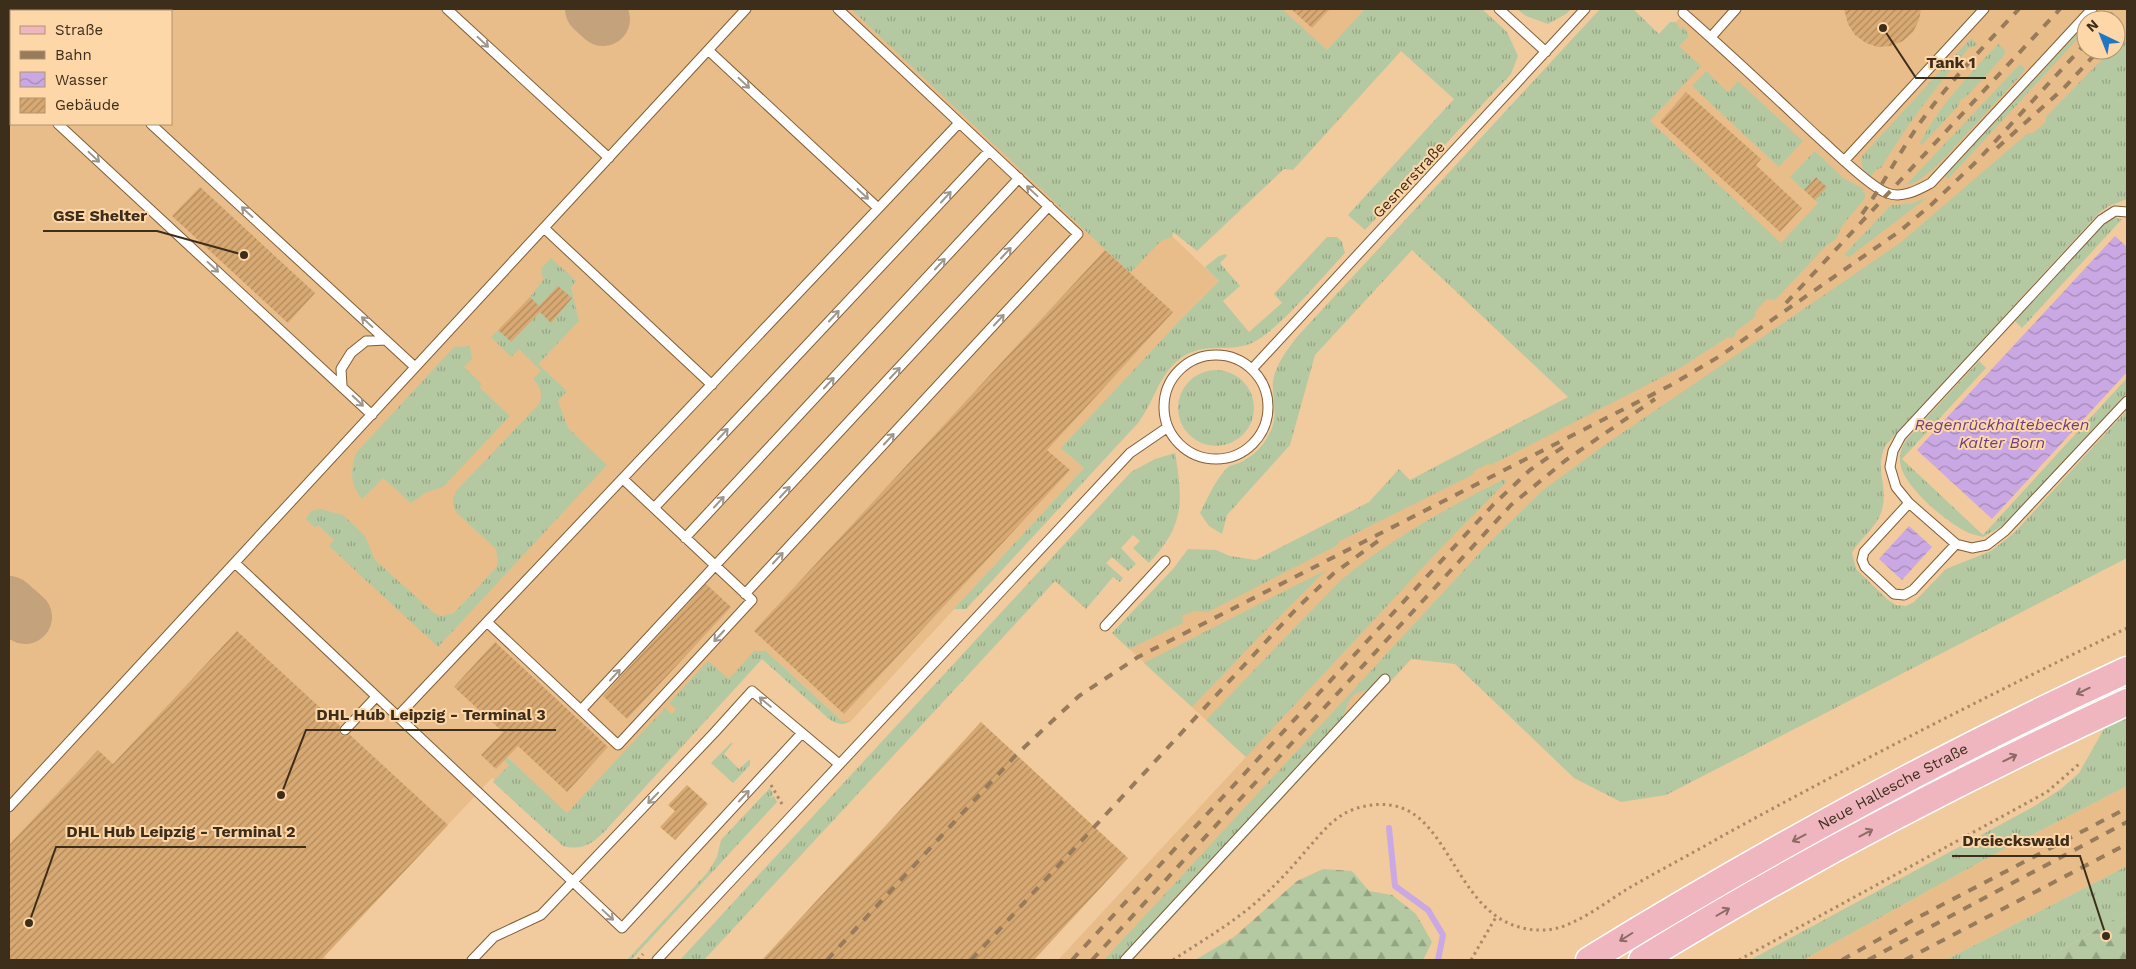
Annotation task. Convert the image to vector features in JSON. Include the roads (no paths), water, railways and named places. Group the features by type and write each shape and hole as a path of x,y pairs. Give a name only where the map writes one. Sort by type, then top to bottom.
{"main road":[{"name":"Neue Hallesche Straße","path":"1589,960 1663,914 1779,849 1951,757 2127,670"},
{"name":"Neue Hallesche Straße","path":"1642,960 1795,871 1968,779 2127,702"}],"lane":[{"path":"447,9 609,158"},
{"path":"9,807 746,9"},
{"path":"487,622 618,745 748,597 1078,234 838,9"},
{"path":"1499,9 1546,52"},
{"name":"Gesnerstraße","path":"1252,369 1585,9"},
{"path":"1711,37 1736,9"},
{"path":"1844,161 1984,9"},
{"path":"1683,13 1844,161 1889,194 1910,194 1931,184 2092,9"},
{"path":"708,50 878,208"},
{"path":"397,717 960,123"},
{"path":"59,125 372,415"},
{"path":"152,125 415,367"},
{"path":"654,508 989,151"},
{"path":"686,538 1019,178"},
{"path":"581,710 1049,206"},
{"path":"2127,212 2115,211 2101,220 1901,436 1892,451 1890,467 1896,487 1909,503 1956,544 1972,548 1987,544 2005,531 2127,401"},
{"path":"544,228 712,385"},
{"path":"342,386 341,369 351,353 366,342 386,340"},
{"path":"1209,355 1221,355 1233,358 1252,369 1266,390 1268,412 1261,434 1252,445 1241,453 1222,459 1198,456 1178,443 1165,418 1165,394 1173,378 1183,367 1194,359 1209,355"},
{"path":"657,960 1130,453 1168,427"},
{"path":"623,479 748,597"},
{"path":"1909,503 1864,552 1862,560 1865,567 1894,594 1904,595 1913,590 1956,544"},
{"path":"1105,626 1165,561"},
{"path":"235,562 376,698 622,928 802,733"},
{"path":"1125,960 1385,679"},
{"path":"472,960 494,937 541,915 752,691 839,764"},
{"path":"345,730 376,698"}],"water":[{"name":"Regenrückhaltebecken Kalter Born","path":"2115,236 2127,247 2127,372 1992,519 1917,450"},
{"path":"1909,526 1932,547 1902,580 1879,559"}],"waterway":[{"path":"1389,828 1395,886 1428,910 1443,935 1438,960"}],"railway":[{"path":"1862,214 1901,152 1936,102 1970,61 2019,9"},
{"path":"1786,303 2060,9"},
{"path":"827,960 1016,755 1079,696 1138,657 1671,385 1720,356 1900,231 1932,204 1978,160 2076,54"},
{"path":"1997,148 2064,88 2090,60"},
{"path":"1092,960 1511,505 1566,460 1655,399"},
{"path":"1072,960 1493,505 1530,470 1566,445"},
{"path":"971,960 1298,607 1333,574 1382,538"},
{"path":"1842,960 1915,919 2127,808"},
{"path":"1868,960 2127,822"},
{"path":"1905,960 2127,844"}],"place":[{"name":"Tank 1","path":"1883,28"},
{"name":"GSE Shelter","path":"244,255"},
{"name":"DHL Hub Leipzig - Terminal 3","path":"281,795"},
{"name":"DHL Hub Leipzig - Terminal 2","path":"29,923"},
{"name":"Dreieckswald","path":"2106,936"}]}
